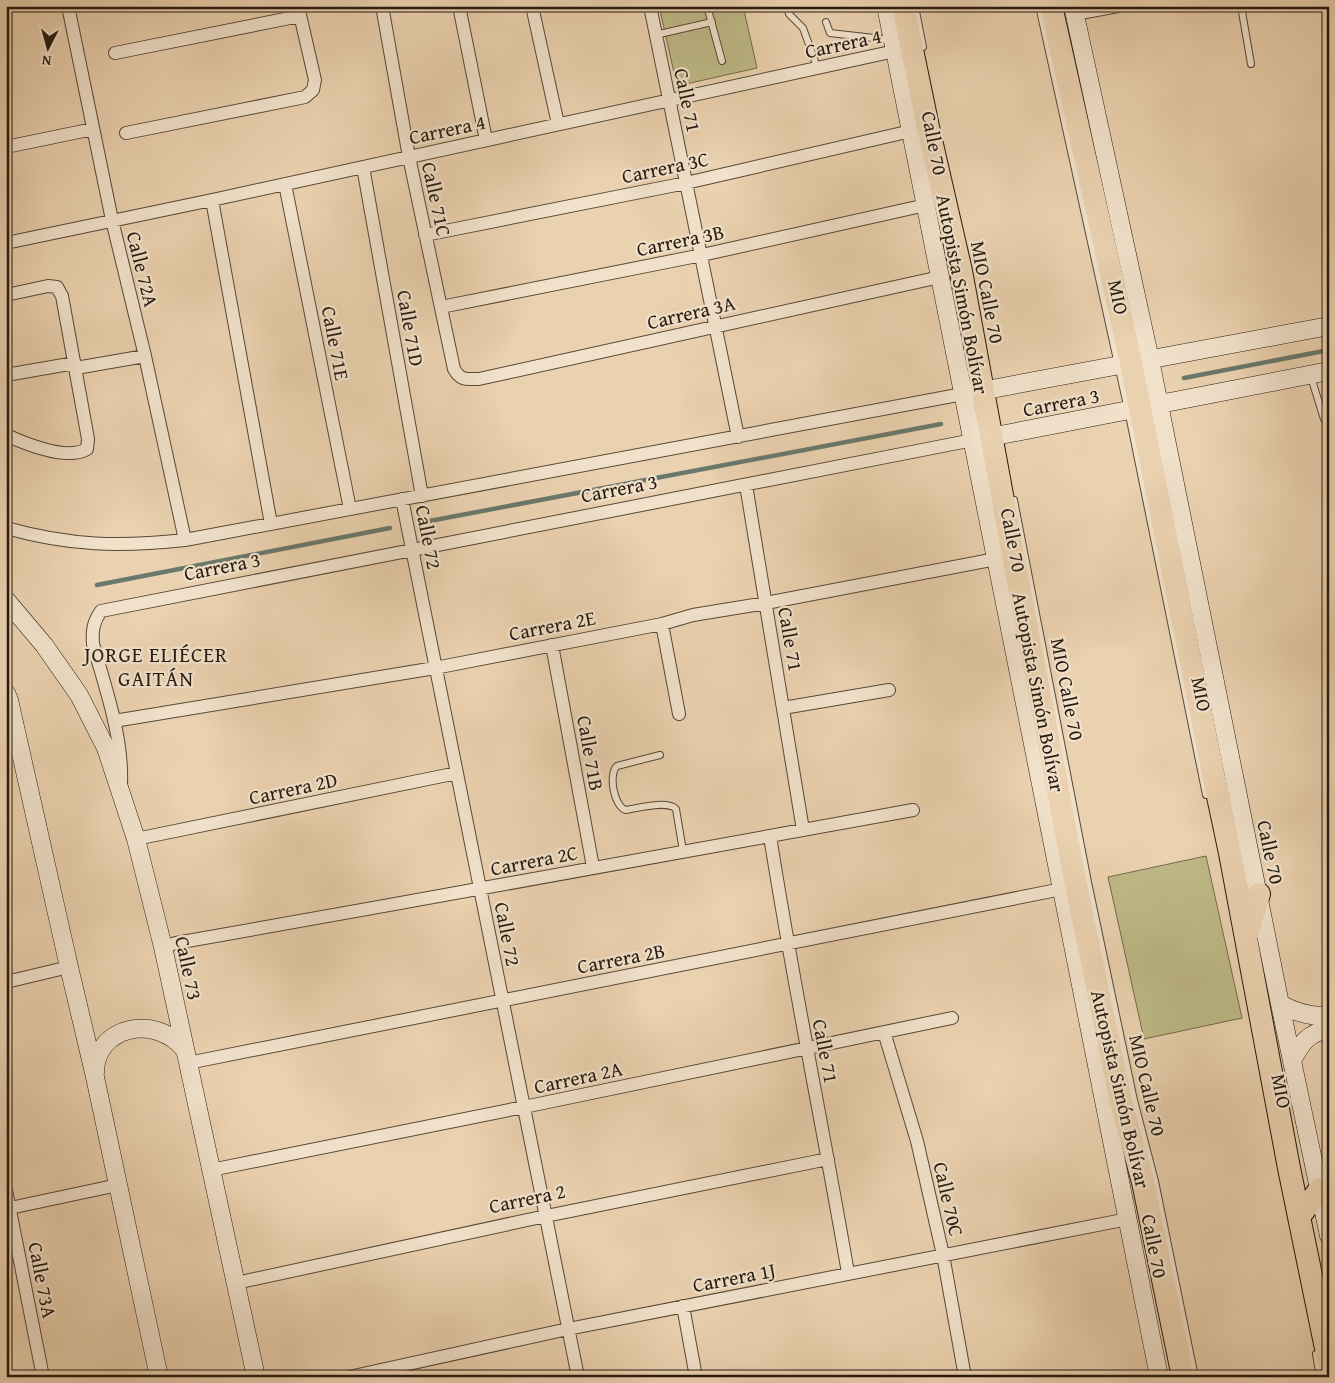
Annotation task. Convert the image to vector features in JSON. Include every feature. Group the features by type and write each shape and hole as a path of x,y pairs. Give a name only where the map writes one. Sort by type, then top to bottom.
{"highway":[{"name":"Autopista Simón Bolívar","path":"903,6 961,271 1078,894 1121,1102 1143,1182 1182,1377"},
{"path":"1046,13 1133,363 1212,773 1246,937 1299,1217 1322,1356"},
{"path":"1230,853 1258,889 1246,937"},
{"path":"1105,1103 1143,1182"},
{"path":"1289,1168 1319,1184 1299,1217"}],"street":[{"name":"Calle 72A","path":"68,6 112,220 145,356 186,540"},
{"name":"Calle 71C","path":"382,6 409,157 454,369"},
{"path":"459,6 486,140"},
{"path":"532,6 558,124"},
{"name":"Calle 71","path":"650,6 738,436"},
{"name":"Calle 70","path":"886,6 940,277 984,390"},
{"path":"1118,6 1074,10 1133,363"},
{"path":"115,53 299,11 315,80 313,90 305,97 126,133"},
{"name":"Carrera 4","path":"6,243 669,100 817,67 894,46"},
{"path":"6,148 94,129"},
{"name":"Carrera 3C","path":"425,235 686,182 912,131"},
{"name":"Calle 71D","path":"363,167 422,496"},
{"name":"Calle 71E","path":"285,184 350,509"},
{"path":"212,200 271,524"},
{"name":"Carrera 3B","path":"441,306 702,256 926,205"},
{"name":"Carrera 3A","path":"454,369 458,376 466,380 479,379 716,325 940,277"},
{"path":"6,295 48,286 57,287 62,296 88,439 87,449 81,453 58,452 36,448 6,435"},
{"name":"Carrera 3","path":"6,528 34,536 72,543 148,544 186,540 1329,326"},
{"path":"6,375 145,356"},
{"name":"Carrera 3","path":"121,792 122,767 114,721 93,644 92,631 101,611 1329,371"},
{"name":"Calle 70","path":"1142,407 1258,889 1329,1236"},
{"name":"Calle 70","path":"993,436 996,558 1159,1377"},
{"name":"Calle 71","path":"746,485 803,830"},
{"name":"Calle 72","path":"402,499 578,1377"},
{"name":"Carrera 2E","path":"114,721 435,668 662,624 693,615 766,603 996,558"},
{"name":"Calle 73","path":"6,600 44,645 80,695 106,748 121,792 136,840 163,947 256,1377"},
{"path":"662,624 679,714"},
{"name":"Calle 71B","path":"552,645 593,867"},
{"path":"783,708 889,690"},
{"path":"6,693 95,1077 159,1377"},
{"name":"Carrera 2D","path":"136,840 457,773"},
{"name":"Carrera 2C","path":"163,947 176,943 480,890 593,867 913,810"},
{"name":"Calle 71","path":"770,836 786,944 848,1273"},
{"name":"Carrera 2B","path":"186,1056 502,1000 1062,889"},
{"path":"6,982 69,967"},
{"path":"1280,1004 1308,1016 1329,1015"},
{"name":"Carrera 2A","path":"211,1170 952,1018"},
{"path":"95,1077 97,1062 104,1048 115,1037 129,1030 145,1028 160,1030 174,1038 186,1056"},
{"path":"1292,1061 1299,1046 1310,1036 1329,1029"},
{"name":"Calle 70C","path":"884,1032 917,1141 943,1255 965,1377"},
{"name":"Carrera 2","path":"236,1283 546,1216 828,1159"},
{"path":"10,1208 118,1185"},
{"name":"Calle 73A","path":"6,1190 43,1377"},
{"name":"Carrera 1J","path":"349,1377 379,1374 568,1329 1128,1219"},
{"path":"683,1306 696,1377"}],"lane":[{"path":"708,6 722,62"},
{"path":"787,6 789,14 803,28 817,67"},
{"path":"915,6 924,54"},
{"path":"1039,6 1046,13"},
{"path":"1241,6 1251,64"},
{"path":"655,34 712,22"},
{"path":"826,22 830,33 894,46"},
{"name":"MIO Calle 70","path":"958,223 980,330"},
{"path":"1310,374 1324,419 1329,424"},
{"name":"MIO","path":"1142,407 1208,802"},
{"name":"MIO Calle 70","path":"1012,490 1088,882 1195,1377"},
{"path":"660,755 617,766 613,769 612,775 617,804 622,810 665,804 672,805 676,809 683,851"},
{"path":"1320,1377 1322,1356"}],"shaded area":[{"path":"659,6 743,6 757,68 677,86"},
{"path":"1206,856 1242,1018 1144,1039 1108,877"}],"waterway":[{"path":"1184,378 1329,350"},
{"path":"419,523 941,424"},
{"path":"97,585 390,528"}],"district":[{"name":"JORGE ELIÉCER GAITÁN","path":"156,666"}]}
